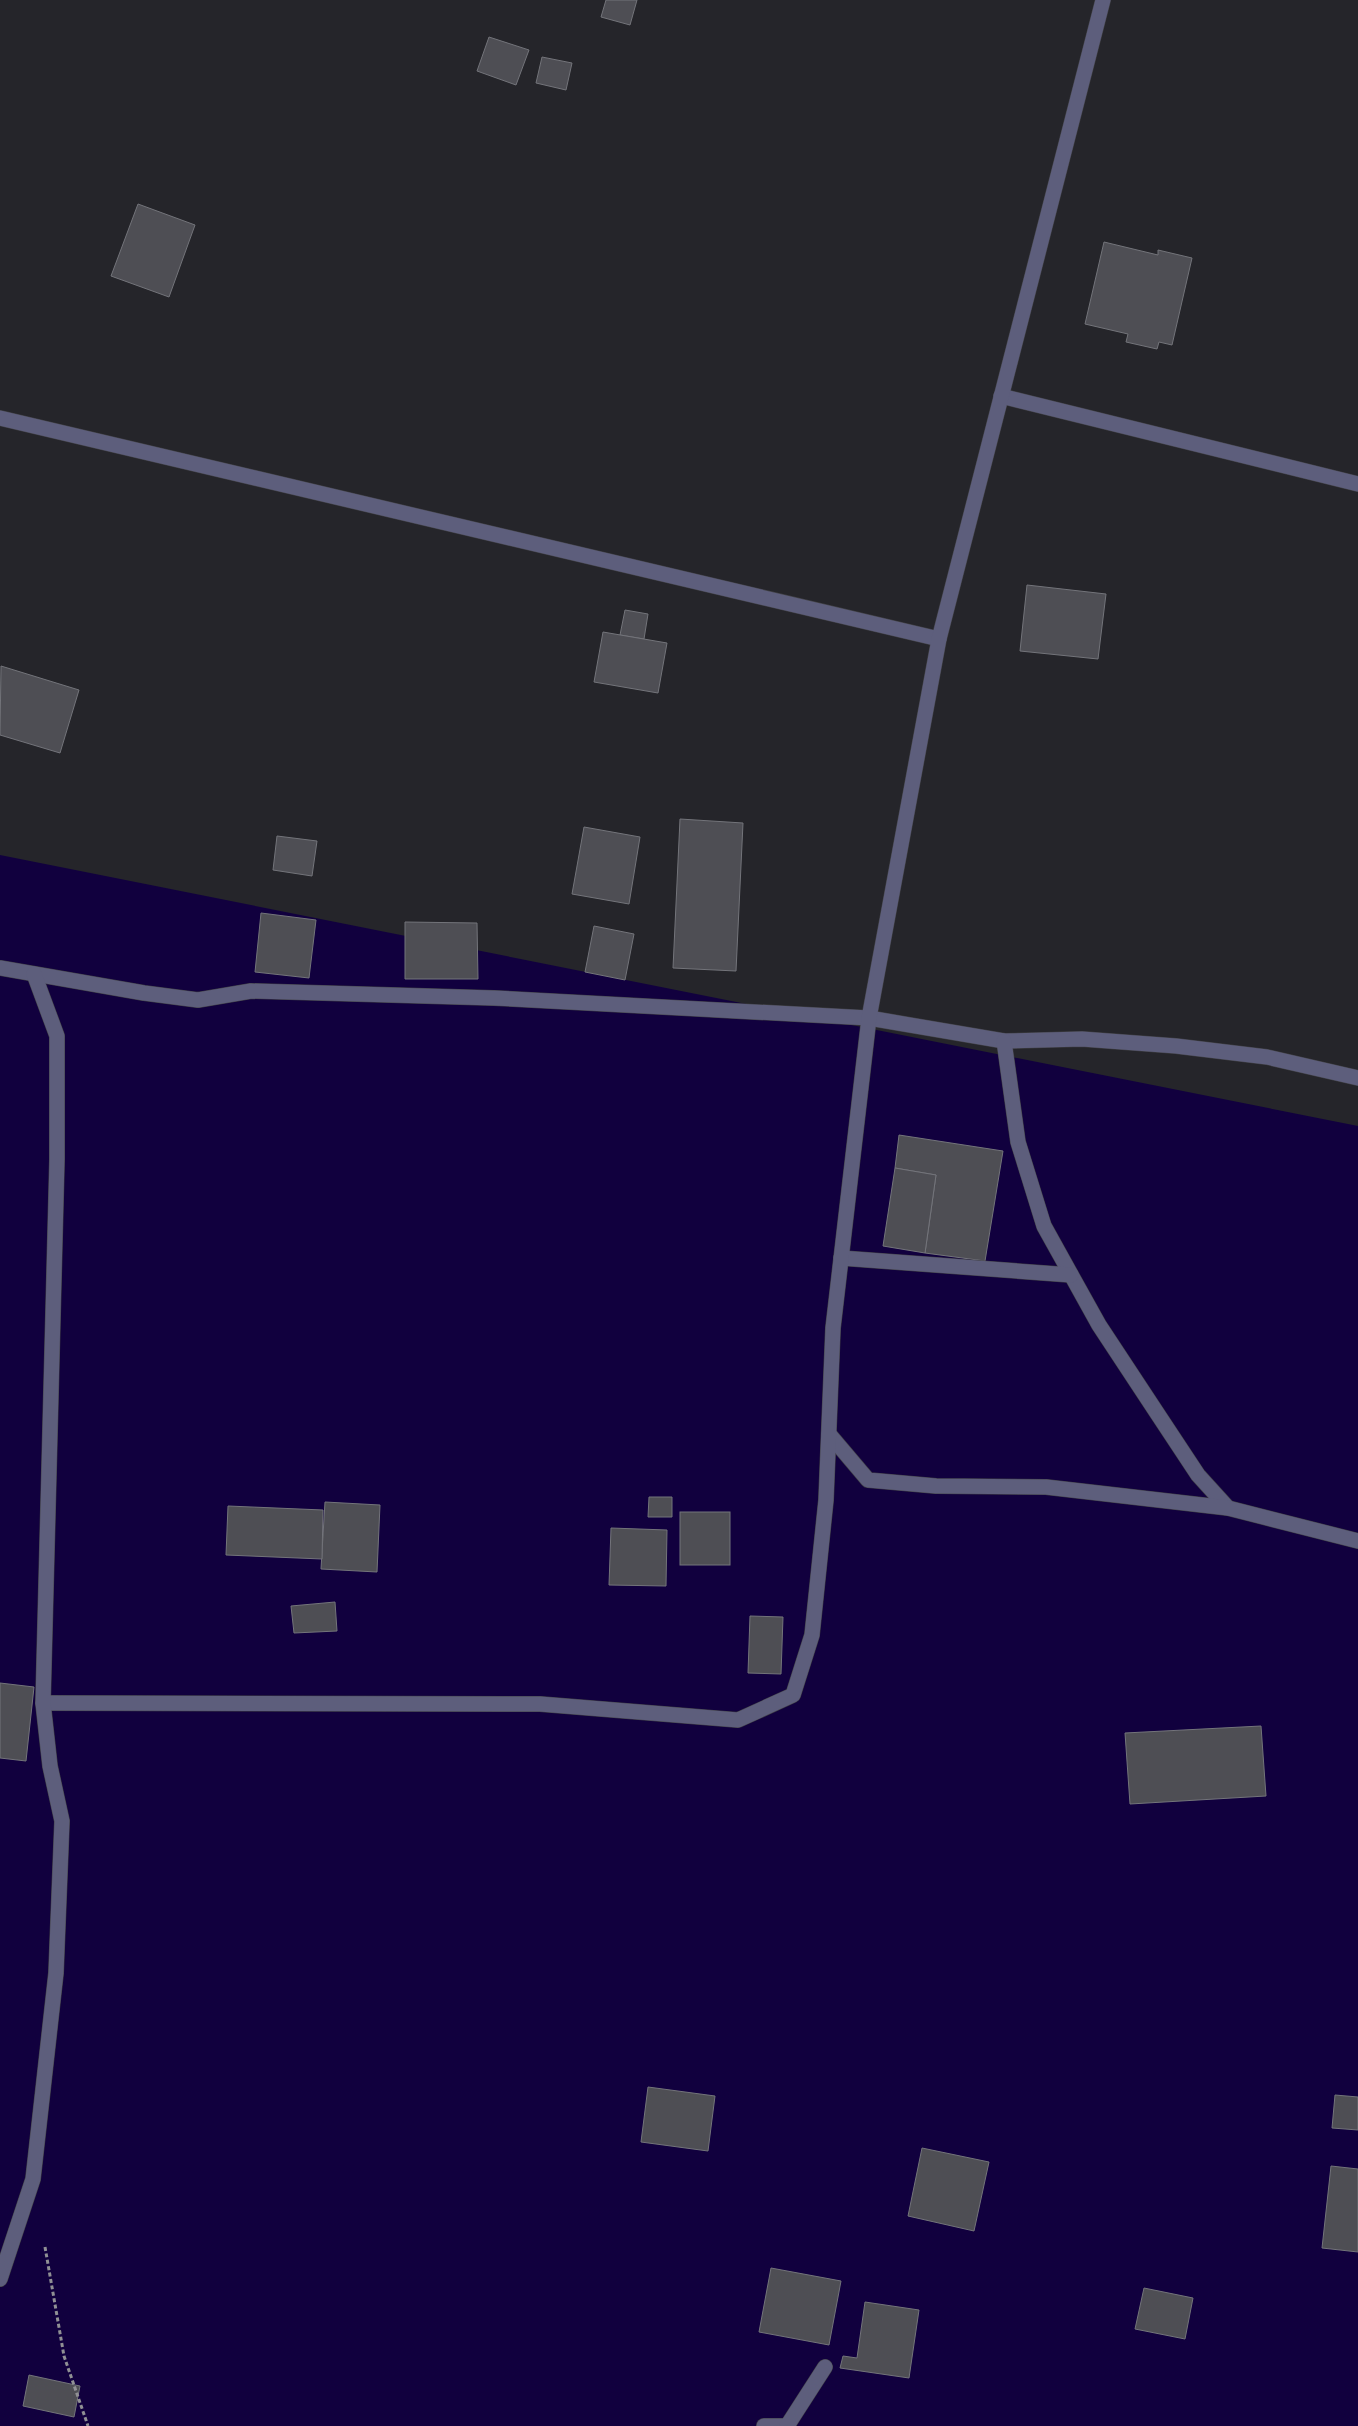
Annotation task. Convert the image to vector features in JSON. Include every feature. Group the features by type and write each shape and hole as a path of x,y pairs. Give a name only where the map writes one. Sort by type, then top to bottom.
{"street":[{"path":"43,1703 540,1704 738,1720 792,1695 812,1635 826,1500 833,1328 869,1018 939,639 1103,0"},
{"path":"1001,396 1358,484"},
{"path":"0,418 939,639"},
{"path":"0,968 144,993 198,1000 261,991 494,998 869,1018 1004,1041 1082,1039 1176,1046 1267,1057 1358,1078"},
{"path":"0,2279 33,2179 56,1973 62,1820 50,1766 43,1703 57,1159 57,1036 34,974"},
{"path":"1004,1041 1018,1142 1044,1226 1099,1325 1198,1475 1228,1508"},
{"path":"841,1258 1072,1275"},
{"path":"829,1434 868,1480 936,1486 1046,1487 1228,1508 1358,1541"},
{"path":"764,2426 788,2426 825,2367"}],"path":[{"path":"43,2238 64,2356 88,2426"}],"shaded area":[{"path":"0,855 1358,1126 1358,2426 0,2426"}],"building":[{"path":"606,0 637,0 630,25 601,17"},
{"path":"489,37 529,50 516,85 477,71"},
{"path":"542,57 572,63 566,90 536,83"},
{"path":"138,204 195,225 169,297 111,276"},
{"path":"1104,242 1158,255 1158,250 1192,258 1172,345 1159,342 1157,349 1126,342 1128,334 1085,324"},
{"path":"1027,585 1106,594 1098,659 1020,651"},
{"path":"625,610 648,614 644,639 620,635"},
{"path":"603,632 667,643 658,693 594,682"},
{"path":"1,666 79,690 60,753 0,735"},
{"path":"680,819 743,823 736,971 673,968"},
{"path":"584,827 640,837 629,904 572,894"},
{"path":"277,836 317,841 312,876 273,870"},
{"path":"261,913 316,920 309,978 255,972"},
{"path":"405,922 477,923 478,979 405,979"},
{"path":"594,926 634,934 625,980 585,972"},
{"path":"899,1135 1003,1151 985,1261 925,1253 936,1175 895,1168"},
{"path":"895,1168 936,1175 925,1253 883,1246"},
{"path":"649,1497 672,1497 672,1517 648,1517"},
{"path":"325,1502 380,1505 377,1572 321,1569"},
{"path":"228,1506 323,1510 322,1559 226,1555"},
{"path":"680,1512 730,1512 730,1565 680,1565"},
{"path":"611,1528 667,1530 666,1586 609,1585"},
{"path":"335,1602 337,1631 294,1633 291,1606"},
{"path":"750,1616 783,1617 781,1674 748,1673"},
{"path":"0,1683 34,1687 26,1761 0,1758"},
{"path":"1261,1726 1266,1796 1130,1804 1125,1733"},
{"path":"648,2087 715,2096 708,2151 641,2142"},
{"path":"1335,2095 1358,2097 1358,2130 1332,2128"},
{"path":"922,2148 989,2162 974,2231 908,2216"},
{"path":"1331,2166 1358,2169 1358,2252 1322,2248"},
{"path":"771,2268 841,2281 829,2345 759,2332"},
{"path":"1144,2288 1193,2298 1185,2339 1135,2329"},
{"path":"865,2302 919,2310 909,2378 840,2368 843,2356 857,2358"},
{"path":"29,2375 80,2386 74,2417 23,2406"}]}
